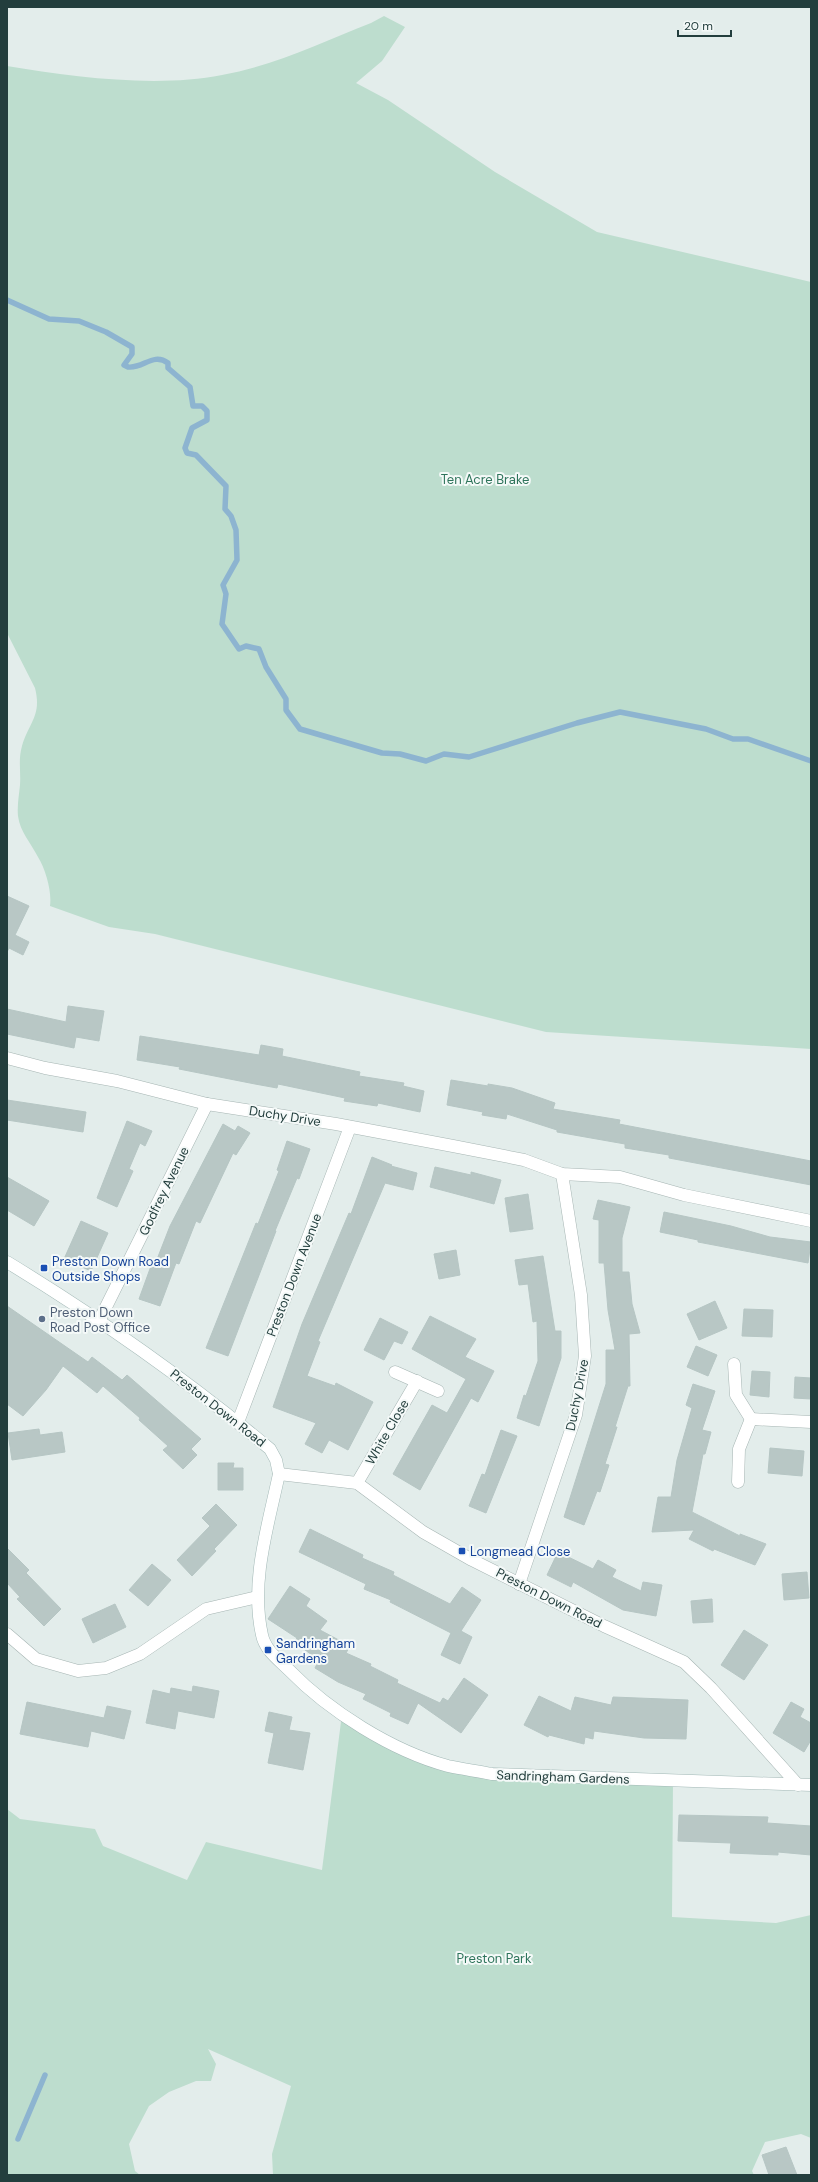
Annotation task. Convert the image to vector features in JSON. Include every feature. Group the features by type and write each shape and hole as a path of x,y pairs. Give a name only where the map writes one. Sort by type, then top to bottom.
{"street":[{"name":"Duchy Drive","path":"7,1058 45,1068 117,1081 207,1104 350,1127 524,1160 562,1174 620,1177 684,1195 811,1221"},
{"name":"Godfrey Avenue","path":"99,1321 207,1104"},
{"name":"Preston Down Avenue","path":"238,1422 350,1127"},
{"name":"Duchy Drive","path":"519,1584 576,1415 585,1356 581,1295 562,1174"},
{"name":"Preston Down Road","path":"7,1262 99,1321 238,1422 270,1449 276,1460 279,1474"},
{"path":"734,1364 736,1395 751,1418"},
{"path":"395,1372 438,1392"},
{"name":"White Close","path":"357,1483 417,1381"},
{"path":"751,1418 811,1422"},
{"path":"738,1482 739,1450 751,1418"},
{"path":"279,1474 357,1483"},
{"name":"Sandringham Gardens","path":"279,1474 260,1568 257,1597 262,1636 268,1650 312,1693 342,1714 406,1751 447,1766 492,1774 811,1785"},
{"name":"Preston Down Road","path":"357,1483 423,1532 519,1584 684,1662 711,1688 798,1785"},
{"path":"7,1634 36,1659 78,1671 106,1668 140,1654 206,1609 257,1597"}],"green space":[{"name":"Ten Acre Brake","path":"384,16 405,27 382,61 356,83 388,100 495,172 597,232 811,282 811,1049 546,1032 155,934 109,927 50,906 50,894 46,875 41,862 21,827 18,816 21,751 36,712 37,698 35,688 7,633 7,66 114,80 170,81 197,79 241,71 279,60 371,23"},
{"name":"Preston Park","path":"342,1714 447,1766 673,1780 672,1917 776,1923 811,1915 811,2138 801,2134 765,2142 752,2171 754,2175 273,2175 272,2154 291,2086 208,2049 216,2064 211,2081 196,2081 169,2092 149,2106 129,2144 135,2171 140,2175 7,2175 7,1809 20,1819 95,1829 103,1846 187,1880 206,1842 322,1870"}],"building":[{"path":"7,896 29,906 15,935 29,942 23,955 9,948 7,952"},
{"path":"68,1006 104,1011 99,1041 76,1037 74,1048 7,1034 7,1009 66,1022"},
{"path":"140,1036 259,1055 261,1045 283,1049 282,1056 360,1072 359,1076 404,1083 403,1086 424,1091 420,1112 378,1103 377,1106 344,1101 345,1098 278,1084 277,1088 179,1069 180,1067 137,1060"},
{"path":"451,1080 512,1088 555,1103 553,1109 620,1120 619,1124 811,1161 811,1185 669,1158 669,1155 625,1148 625,1144 557,1132 557,1130 507,1114 506,1119 482,1115 483,1112 447,1105"},
{"path":"7,1100 86,1112 83,1132 7,1120"},
{"path":"127,1121 152,1131 145,1146 140,1143 129,1169 133,1171 117,1207 97,1198"},
{"path":"223,1124 235,1131 238,1126 250,1133 236,1155 233,1153 200,1223 196,1221 179,1264 176,1263 160,1306 139,1299 151,1266 154,1267 170,1226"},
{"path":"287,1141 310,1149 299,1179 297,1178 275,1231 228,1356 206,1348 256,1223 258,1224 279,1171 277,1170"},
{"path":"372,1157 392,1165 391,1166 417,1173 413,1190 385,1183 318,1341 320,1342 307,1376 335,1386 336,1383 373,1402 348,1450 329,1440 322,1453 305,1444 316,1423 273,1407 302,1324 349,1213 351,1214"},
{"path":"435,1167 471,1175 471,1172 501,1180 494,1204 430,1187"},
{"path":"7,1177 49,1201 34,1226 7,1210"},
{"path":"528,1194 533,1229 510,1232 505,1198"},
{"path":"598,1200 630,1207 622,1238 622,1272 629,1272 632,1304 640,1333 629,1334 630,1386 628,1386 605,1464 609,1465 600,1492 597,1491 584,1525 564,1517 606,1384 606,1350 615,1350 608,1310 604,1263 599,1263 599,1220 593,1219"},
{"path":"664,1212 731,1226 770,1237 811,1242 808,1263 698,1242 698,1240 660,1232"},
{"path":"81,1221 108,1233 91,1271 64,1259"},
{"path":"456,1250 460,1275 439,1279 434,1254"},
{"path":"543,1256 555,1331 561,1331 561,1358 539,1426 517,1418 524,1395 526,1396 538,1361 537,1321 533,1322 528,1284 519,1285 515,1260"},
{"path":"715,1301 727,1328 699,1340 687,1314"},
{"path":"7,1306 88,1362 92,1357 122,1380 127,1375 201,1439 191,1449 197,1455 183,1469 163,1450 168,1446 139,1420 140,1418 103,1386 97,1393 63,1366 46,1390 23,1416 7,1404"},
{"path":"744,1309 773,1310 772,1337 742,1336"},
{"path":"430,1316 476,1339 465,1357 494,1371 478,1402 471,1398 420,1490 393,1474 432,1405 447,1413 466,1379 412,1349"},
{"path":"380,1318 408,1332 402,1344 394,1341 384,1360 364,1350"},
{"path":"696,1346 717,1355 708,1376 687,1367"},
{"path":"752,1371 770,1372 769,1397 750,1395"},
{"path":"795,1377 811,1378 811,1399 794,1398"},
{"path":"693,1384 715,1391 702,1430 711,1432 705,1454 703,1454 692,1512 740,1536 740,1534 766,1544 755,1565 714,1549 713,1551 689,1539 694,1530 652,1532 658,1497 671,1497 677,1460 692,1408 686,1405"},
{"path":"39,1429 40,1435 62,1432 65,1452 12,1460 8,1433"},
{"path":"501,1430 517,1436 486,1513 469,1506 482,1474 485,1475"},
{"path":"770,1448 804,1451 802,1476 768,1473"},
{"path":"218,1463 234,1463 233,1468 243,1468 243,1490 218,1490"},
{"path":"216,1504 237,1525 214,1549 216,1551 192,1576 177,1560 210,1526 202,1518"},
{"path":"310,1529 363,1555 362,1558 394,1572 393,1575 450,1604 462,1587 481,1600 461,1631 472,1637 460,1664 441,1655 451,1633 390,1602 391,1600 364,1589 366,1584 299,1552"},
{"path":"7,1548 29,1570 26,1573 61,1609 44,1626 17,1599 20,1597 7,1583"},
{"path":"558,1552 593,1569 598,1560 616,1570 612,1577 641,1591 643,1582 662,1585 656,1616 623,1610 573,1582 571,1587 547,1575"},
{"path":"152,1564 171,1580 148,1606 129,1590"},
{"path":"807,1572 809,1598 784,1600 782,1574"},
{"path":"290,1586 310,1599 306,1606 327,1621 320,1630 350,1646 346,1653 371,1664 370,1666 398,1680 397,1683 440,1703 443,1698 448,1701 464,1678 488,1695 461,1733 418,1703 408,1724 390,1716 391,1713 363,1699 366,1694 338,1682 315,1668 319,1660 294,1642 297,1638 268,1619"},
{"path":"712,1599 713,1622 693,1623 691,1601"},
{"path":"115,1604 126,1627 93,1643 82,1619"},
{"path":"744,1630 768,1645 744,1680 721,1665"},
{"path":"193,1686 219,1691 214,1718 178,1711 175,1729 146,1723 153,1690 170,1694 171,1688 192,1692"},
{"path":"539,1696 571,1711 575,1697 611,1705 613,1697 688,1700 686,1739 644,1738 594,1731 593,1739 585,1737 584,1744 549,1735 548,1737 524,1725"},
{"path":"27,1702 104,1718 107,1706 131,1711 124,1739 91,1731 88,1747 20,1734"},
{"path":"791,1702 804,1709 800,1717 811,1723 811,1740 804,1752 773,1733"},
{"path":"269,1712 292,1717 289,1730 310,1733 303,1770 268,1763 274,1733 265,1731"},
{"path":"679,1815 768,1817 767,1823 811,1826 811,1855 778,1852 778,1855 730,1853 731,1843 678,1841"},
{"path":"786,2147 797,2175 769,2175 762,2155"}],"waterway":[{"path":"7,300 49,319 79,321 106,332 132,347 132,354 124,365 128,367 138,366 153,360 163,360 168,363 168,368 190,387 193,406 202,406 207,411 207,420 192,428 185,448 187,453 196,455 226,486 225,509 231,516 236,530 237,560 223,585 226,594 222,624 239,649 246,646 259,649 266,667 286,699 286,710 300,729 382,753 400,754 426,761 444,754 469,757 577,723 620,712 706,729 733,739 748,739 811,761"},
{"path":"18,2139 45,2075"}],"place":[{"name":"Preston Down Road Outside Shops","path":"44,1268"},
{"name":"Preston Down Road Post Office","path":"42,1319"},
{"name":"Longmead Close","path":"462,1551"},
{"name":"Sandringham Gardens","path":"268,1650"}]}
